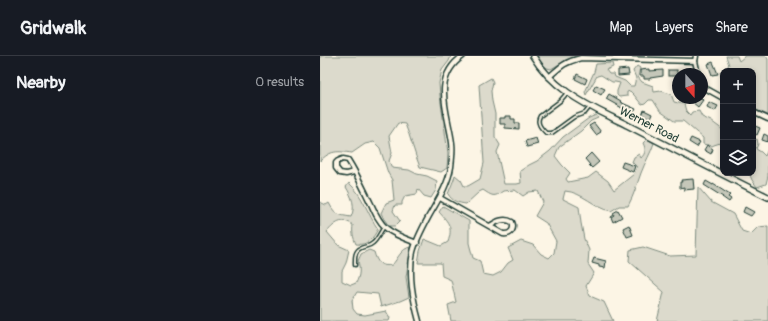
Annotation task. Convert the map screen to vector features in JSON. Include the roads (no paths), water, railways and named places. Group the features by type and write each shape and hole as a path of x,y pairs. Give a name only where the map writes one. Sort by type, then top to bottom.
{"street":[{"path":"419,321 412,294 411,278 413,253 423,227 447,184 451,169 452,143 444,95 444,84 451,66 463,56"},
{"name":"Werner Road","path":"533,56 549,77 568,92 590,106 768,197"},
{"path":"549,77 570,61 581,58 695,58 697,68"},
{"path":"708,90 720,96"},
{"path":"756,113 768,119"},
{"path":"354,172 346,174 340,173 336,168 336,164 340,160 348,160 384,227 394,234 416,243"},
{"path":"440,198 503,234 510,233 513,227 512,222 507,219 501,220 490,226"}],"lane":[{"path":"568,92 560,101 540,116 538,121 539,125 546,133 552,133 571,119 585,113 590,106"},
{"path":"355,265 355,254 357,251 360,248 372,244 384,227"}]}
